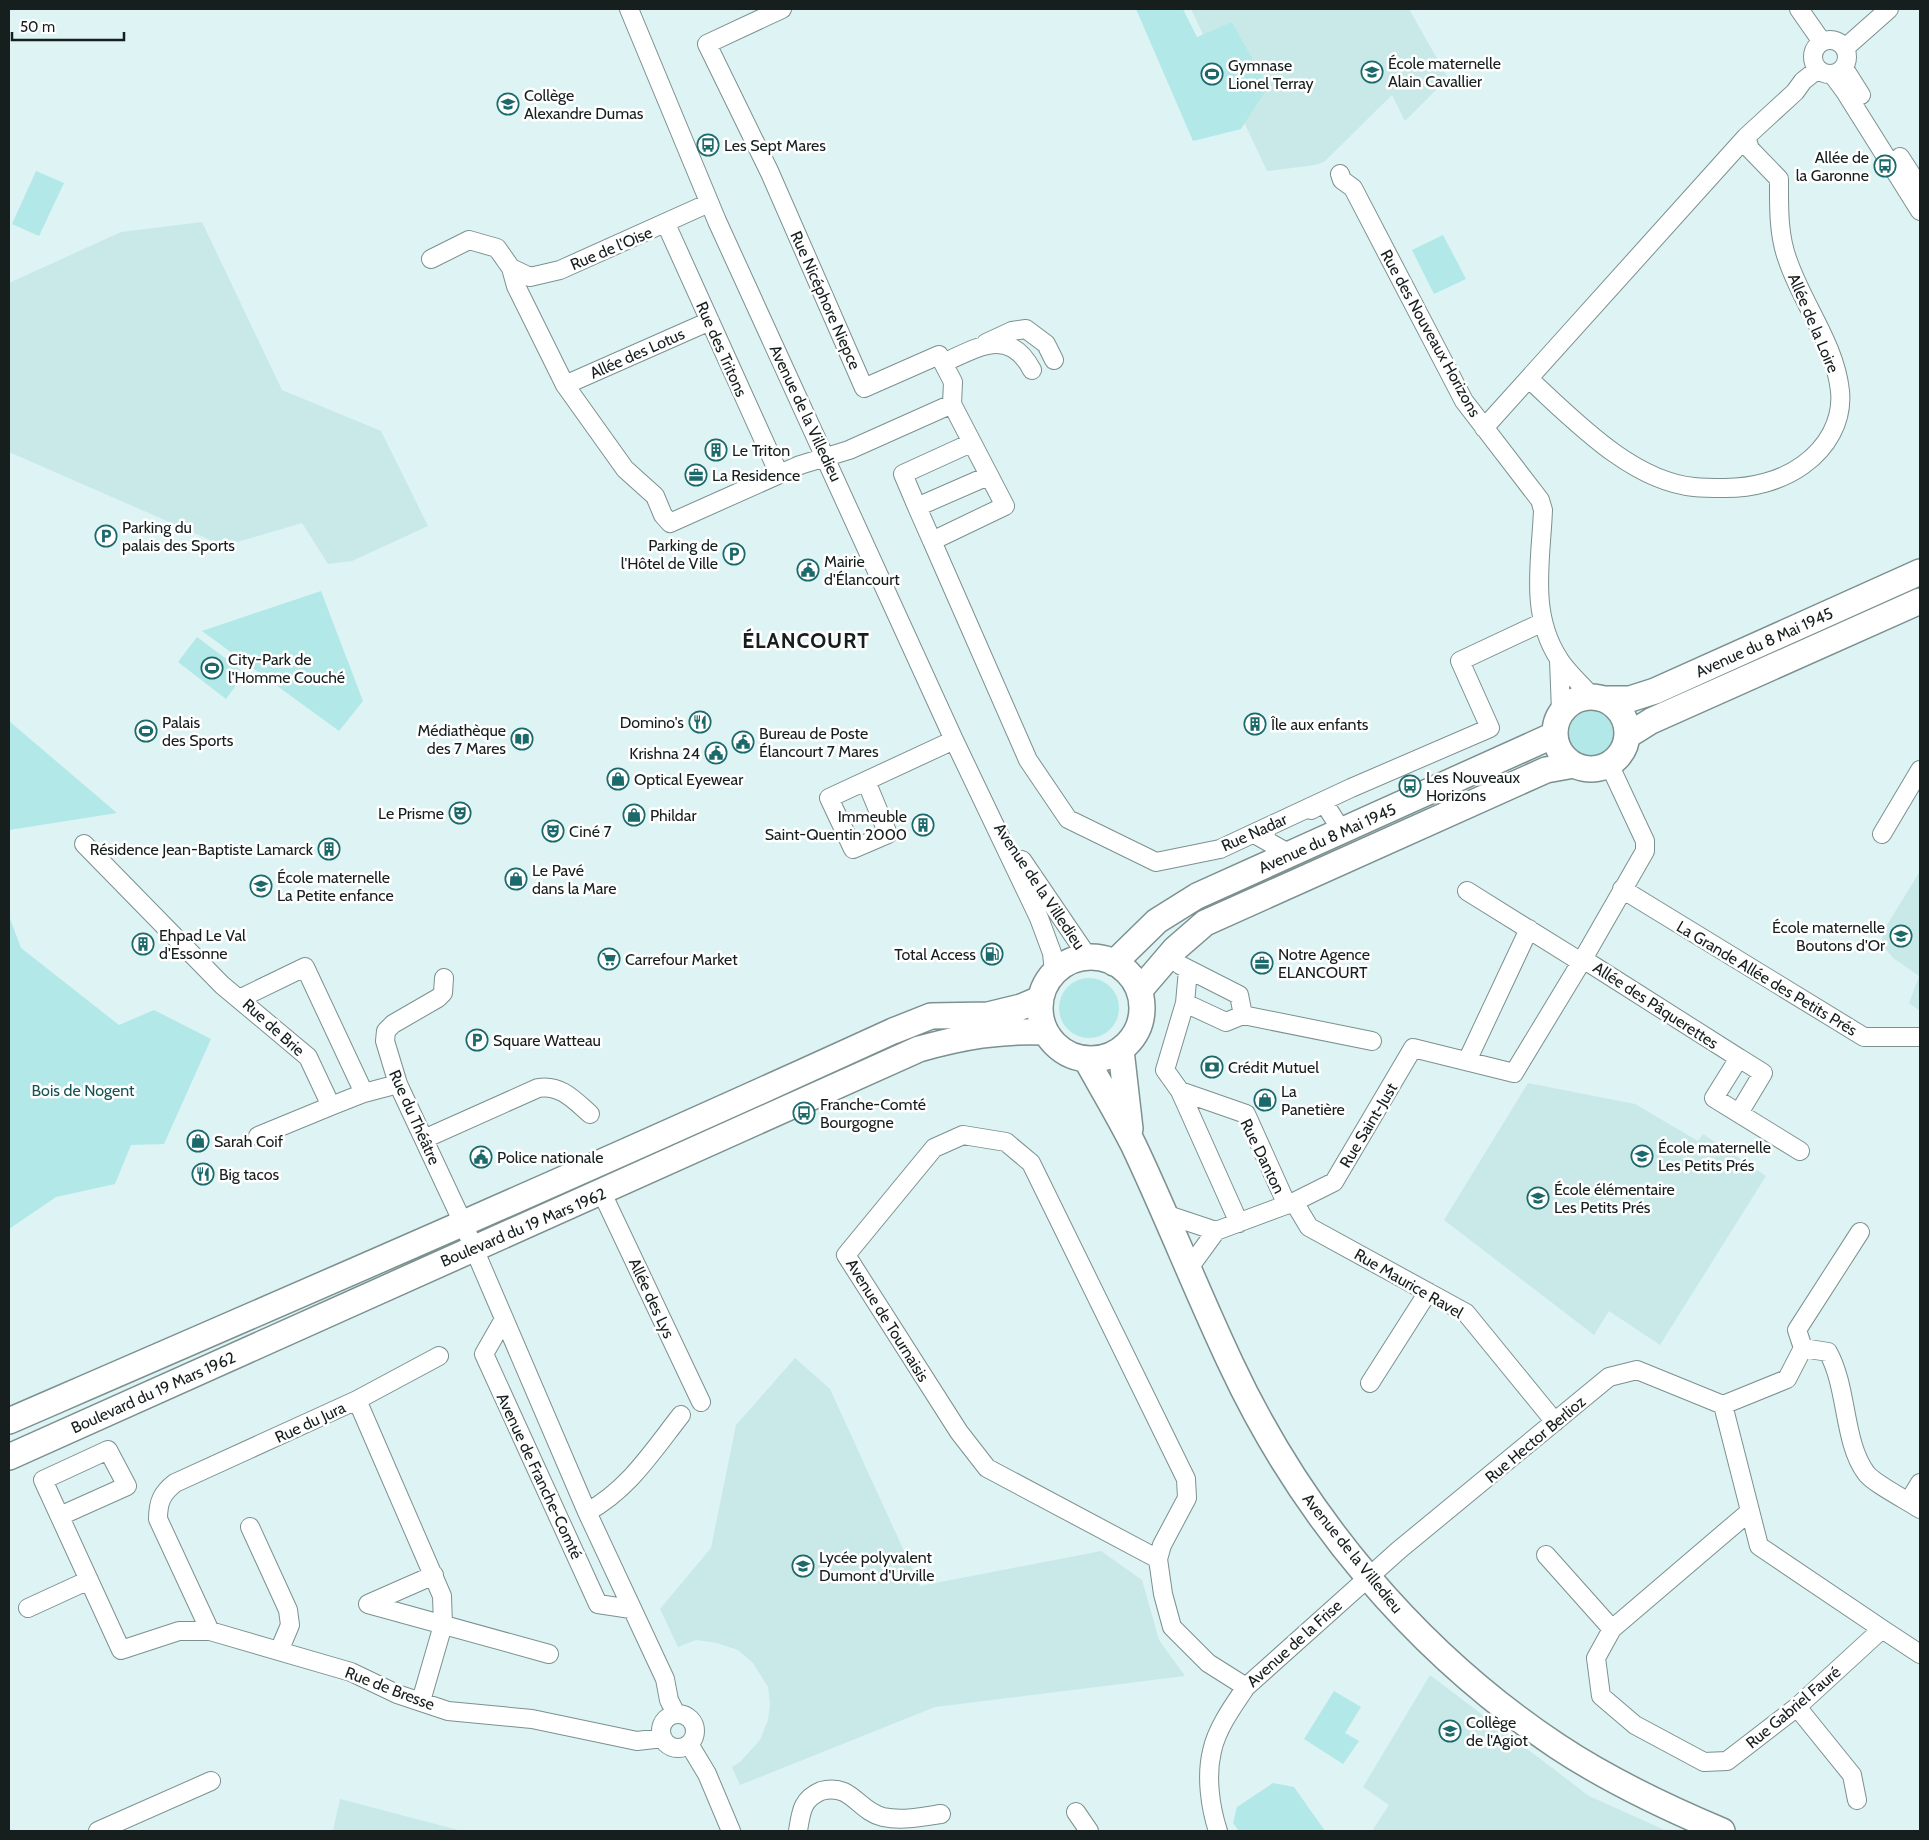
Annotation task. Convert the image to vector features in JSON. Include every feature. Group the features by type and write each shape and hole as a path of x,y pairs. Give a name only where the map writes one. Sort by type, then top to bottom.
{"street":[{"name":"Avenue de la Villedieu","path":"629,9 709,204 826,456 954,740 991,814 1045,931 1052,953 1054,973"},
{"name":"Rue Nicéphore Niepce","path":"782,9 706,44 770,173 864,388 939,355 943,363"},
{"path":"1799,9 1822,42"},
{"path":"1845,48 1889,9"},
{"path":"1484,428 1746,137 1831,71 1848,57 1845,48 1835,40 1822,42 1817,46 1813,57 1831,71 1920,188"},
{"path":"1831,71 1920,211"},
{"name":"Allée de la Loire","path":"1529,379 1602,446 1650,474 1693,487 1745,488 1790,475 1817,456 1836,427 1840,393 1837,375 1817,322 1787,261 1780,225 1779,179 1750,149 1746,137"},
{"name":"Rue des Nouveaux Horizons","path":"1340,174 1342,180 1354,188 1464,401 1540,500 1543,510 1537,588 1541,623 1559,660 1598,698"},
{"name":"Rue de l'Oise","path":"511,268 530,277 560,270 709,204"},
{"name":"Rue des Tritons","path":"666,224 779,474"},
{"path":"430,259 469,240 497,248 511,268 516,286 565,385 625,469 655,496 663,515 670,523 779,474 826,456 850,450 952,404"},
{"name":"Allée des Lotus","path":"565,385 710,321"},
{"path":"932,541 1005,506 952,404 953,382 943,363 1012,331 1026,329 1046,344 1054,360"},
{"path":"986,344 998,343 1012,348 1026,358 1032,370"},
{"name":"Rue Nadar","path":"971,443 903,474 942,566 1028,760 1068,819 1156,862 1220,849 1350,788 1490,728 1460,660 1541,623"},
{"path":"917,507 988,476"},
{"name":"Avenue du 8 Mai 1945","path":"1562,711 1570,703 1580,698 1630,699 1655,691 1920,572"},
{"name":"Avenue du 8 Mai 1945","path":"1138,991 1178,963 1205,923 1250,901 1546,770 1574,764 1591,769 1609,764 1621,752 1627,736 1651,721 1920,601"},
{"name":"Rue des Nouveaux Horizons","path":"1559,660 1562,711"},
{"path":"1598,698 1614,705 1621,714 1627,736"},
{"path":"1562,711 1556,722 1554,735 1557,747 1564,757 1574,764"},
{"name":"Avenue du 8 Mai 1945","path":"1114,963 1157,922 1197,896 1554,735"},
{"path":"866,781 954,740"},
{"name":"Allée des Pâquerettes","path":"1609,764 1645,841 1645,851 1582,960 1763,1073 1739,1113"},
{"path":"1882,834 1917,776"},
{"path":"1290,854 1256,835 1324,803 1342,831"},
{"name":"Avenue de la Villedieu","path":"991,814 1088,957"},
{"path":"84,844 222,985 239,999"},
{"name":"La Grande Allée des Petits Prés","path":"1622,890 1864,1037 1920,1037"},
{"path":"1467,891 1582,960"},
{"path":"1467,1061 1529,929"},
{"path":"1088,957 1102,958 1114,963 1133,979 1138,991 1141,1017 1137,1029 1121,1050 1098,1059 1086,1060 1073,1057 1062,1051 1045,1032 1041,1021 1040,999 1045,985 1054,973 1064,965 1088,957"},
{"name":"Rue Saint-Just","path":"1216,1231 1290,1204 1334,1182 1413,1048 1514,1073 1582,960"},
{"path":"1178,963 1185,1003 1166,1070 1180,1091 1239,1223"},
{"path":"1178,963 1240,994 1243,1015"},
{"name":"Rue de Brie","path":"331,1106 308,1057 260,1019 239,999 305,967 364,1093"},
{"name":"Rue du Théâtre","path":"444,978 443,993 438,998 393,1024 386,1031 385,1041 398,1084 463,1223"},
{"name":"Boulevard du 19 Mars 1962","path":"9,1421 135,1368 931,1016 988,1015 1022,1007 1040,999"},
{"path":"1185,1003 1226,1022 1243,1015 1372,1041"},
{"name":"Boulevard du 19 Mars 1962","path":"9,1456 473,1248 602,1193 919,1049 968,1036 1024,1031 1045,1032"},
{"name":"Avenue de la Villedieu","path":"1121,1050 1132,1144"},
{"path":"1739,1058 1714,1098 1800,1151"},
{"name":"Avenue de la Villedieu","path":"1086,1060 1132,1144 1231,1365 1284,1461 1336,1536 1369,1578 1401,1614 1476,1685 1557,1746 1652,1801 1722,1831"},
{"path":"258,1136 364,1093 398,1084"},
{"path":"424,1139 544,1087 559,1089 590,1114"},
{"name":"Rue Danton","path":"1180,1091 1246,1114 1290,1204"},
{"name":"Avenue de Tournaisis","path":"1158,1559 987,1468 959,1432 846,1255 934,1148 963,1135 1006,1142 1031,1163 1186,1479 1187,1498 1162,1545 1158,1559 1163,1594 1172,1627 1208,1663 1246,1687"},
{"name":"Allée des Lys","path":"602,1193 701,1402"},
{"name":"Rue Maurice Ravel","path":"1290,1204 1309,1227 1466,1313 1555,1422"},
{"path":"1165,1214 1216,1231 1189,1268"},
{"name":"Avenue de Franche-Comté","path":"463,1223 587,1512 665,1679 669,1700 676,1714"},
{"path":"1860,1232 1797,1330 1803,1348 1787,1379 1723,1404 1759,1546 1920,1654"},
{"path":"1370,1383 1428,1292"},
{"name":"Avenue de Franche-Comté","path":"504,1319 484,1354 598,1604 631,1608"},
{"path":"1803,1348 1828,1352 1837,1368 1856,1456 1867,1474 1914,1505 1920,1483"},
{"path":"357,1400 439,1356"},
{"name":"Rue Hector Berlioz","path":"1369,1578 1399,1550 1609,1377 1637,1370 1723,1404"},
{"name":"Rue du Jura","path":"210,1631 158,1519 158,1506 163,1492 176,1483 357,1400 442,1596 443,1625 421,1701"},
{"path":"587,1512 605,1502 629,1482 681,1415"},
{"path":"28,1608 89,1580 43,1480 108,1450 126,1486 60,1516"},
{"name":"Rue Gabriel Fauré","path":"1749,1512 1612,1629 1596,1658 1601,1696 1635,1725 1704,1762 1727,1761 1798,1707 1882,1629"},
{"path":"250,1527 288,1610 290,1625 279,1651"},
{"path":"1546,1555 1612,1629"},
{"path":"434,1576 368,1604 549,1654"},
{"name":"Avenue de la Frise","path":"1218,1831 1210,1788 1212,1751 1228,1714 1246,1687 1318,1620 1369,1578"},
{"name":"Rue de Bresse","path":"89,1580 121,1650 179,1631 210,1631 350,1672 397,1694 448,1711 532,1718 638,1741 663,1738"},
{"path":"1798,1707 1852,1775 1857,1800"},
{"path":"676,1714 686,1716 694,1725 695,1734 689,1744 675,1748 666,1743 663,1738 662,1728 664,1722 676,1714"},
{"path":"689,1744 707,1774 731,1831"},
{"path":"98,1831 211,1780"},
{"path":"798,1831 800,1812 810,1796 828,1789 844,1792 866,1810 882,1817 906,1820 941,1814"},
{"path":"1076,1812 1090,1831"}],"shaded area":[{"path":"1191,9 1409,9 1448,78 1405,121 1392,95 1324,162 1315,165 1267,171"},
{"path":"202,222 282,390 381,431 428,526 352,561 328,564 302,523 224,546 9,452 9,283 121,232"},
{"name":"École maternelle Boutons d'Or","path":"1920,871 1920,1011 1909,1003 1919,976 1893,958 1881,943 1884,930"},
{"name":"École élémentaire Les Petits Prés","path":"1528,1083 1635,1104 1698,1141 1703,1134 1766,1176 1660,1345 1609,1311 1594,1335 1444,1220"},
{"name":"Lycée polyvalent Dumont d'Urville","path":"795,1358 830,1389 920,1586 1101,1551 1142,1580 1159,1640 1185,1676 935,1707 740,1785 732,1767 740,1762 760,1740 768,1720 770,1705 768,1687 753,1663 738,1650 717,1643 696,1640 678,1647 660,1609 711,1548 736,1425"},
{"name":"Collège de l'Agiot","path":"1430,1675 1589,1796 1667,1831 1372,1831 1389,1805 1363,1787"},
{"path":"340,1799 462,1831 333,1831"}],"green space":[{"name":"Gymnase Lionel Terray","path":"1136,9 1183,9 1197,37 1232,22 1268,87 1241,129 1193,141"},
{"path":"36,171 64,183 39,236 12,224"},
{"path":"1443,235 1466,279 1434,294 1412,250"},
{"path":"321,591 363,701 339,731 202,631"},
{"name":"City-Park de l'Homme Couché","path":"197,637 245,673 226,699 178,662"},
{"path":"1592,706 1602,708 1611,714 1617,723 1619,733 1617,743 1611,752 1602,758 1592,760 1582,758 1573,752 1567,743 1565,733 1567,723 1573,714 1582,708"},
{"path":"9,721 117,813 9,830"},
{"name":"Bois de Nogent","path":"9,916 21,948 119,1025 154,1010 211,1039 164,1144 131,1145 115,1184 56,1197 9,1229"},
{"path":"1089,978 1106,983 1114,991 1119,1008 1114,1025 1106,1033 1089,1038 1072,1033 1064,1025 1059,1008 1064,991 1072,983"},
{"path":"1334,1691 1361,1707 1345,1733 1359,1741 1343,1764 1304,1739"},
{"path":"1273,1783 1294,1787 1325,1831 1239,1831 1233,1823 1237,1807"}],"place":[{"name":"École maternelle Alain Cavallier","path":"1372,72"},
{"name":"Gymnase Lionel Terray","path":"1212,74"},
{"name":"Collège Alexandre Dumas","path":"508,104"},
{"name":"Les Sept Mares","path":"708,145"},
{"name":"Allée de la Garonne","path":"1885,166"},
{"name":"Le Triton","path":"716,450"},
{"name":"La Residence","path":"696,475"},
{"name":"Parking du palais des Sports","path":"106,536"},
{"name":"Parking de l'Hôtel de Ville","path":"734,554"},
{"name":"Mairie d'Élancourt","path":"808,570"},
{"name":"City-Park de l'Homme Couché","path":"212,668"},
{"name":"Domino's","path":"700,722"},
{"name":"Île aux enfants","path":"1255,724"},
{"name":"Palais des Sports","path":"146,731"},
{"name":"Médiathèque des 7 Mares","path":"522,739"},
{"name":"Bureau de Poste Élancourt 7 Mares","path":"743,742"},
{"name":"Krishna 24","path":"716,753"},
{"name":"Optical Eyewear","path":"618,779"},
{"name":"Les Nouveaux Horizons","path":"1410,786"},
{"name":"Le Prisme","path":"460,813"},
{"name":"Phildar","path":"634,815"},
{"name":"Immeuble Saint-Quentin 2000","path":"923,825"},
{"name":"Ciné 7","path":"553,831"},
{"name":"Résidence Jean-Baptiste Lamarck","path":"329,849"},
{"name":"Le Pavé dans la Mare","path":"516,879"},
{"name":"École maternelle La Petite enfance","path":"261,886"},
{"name":"École maternelle Boutons d'Or","path":"1901,936"},
{"name":"Ehpad Le Val d'Essonne","path":"143,944"},
{"name":"Total Access","path":"992,954"},
{"name":"Carrefour Market","path":"609,959"},
{"name":"Notre Agence ELANCOURT","path":"1262,963"},
{"name":"Square Watteau","path":"477,1040"},
{"name":"Crédit Mutuel","path":"1212,1067"},
{"name":"La Panetière","path":"1265,1100"},
{"name":"Franche-Comté Bourgogne","path":"804,1113"},
{"name":"Sarah Coif","path":"198,1141"},
{"name":"École maternelle Les Petits Prés","path":"1642,1156"},
{"name":"Police nationale","path":"481,1157"},
{"name":"Big tacos","path":"203,1174"},
{"name":"École élémentaire Les Petits Prés","path":"1538,1198"},
{"name":"Lycée polyvalent Dumont d'Urville","path":"803,1566"},
{"name":"Collège de l'Agiot","path":"1450,1731"}],"district":[{"name":"ÉLANCOURT","path":"806,641"}]}
